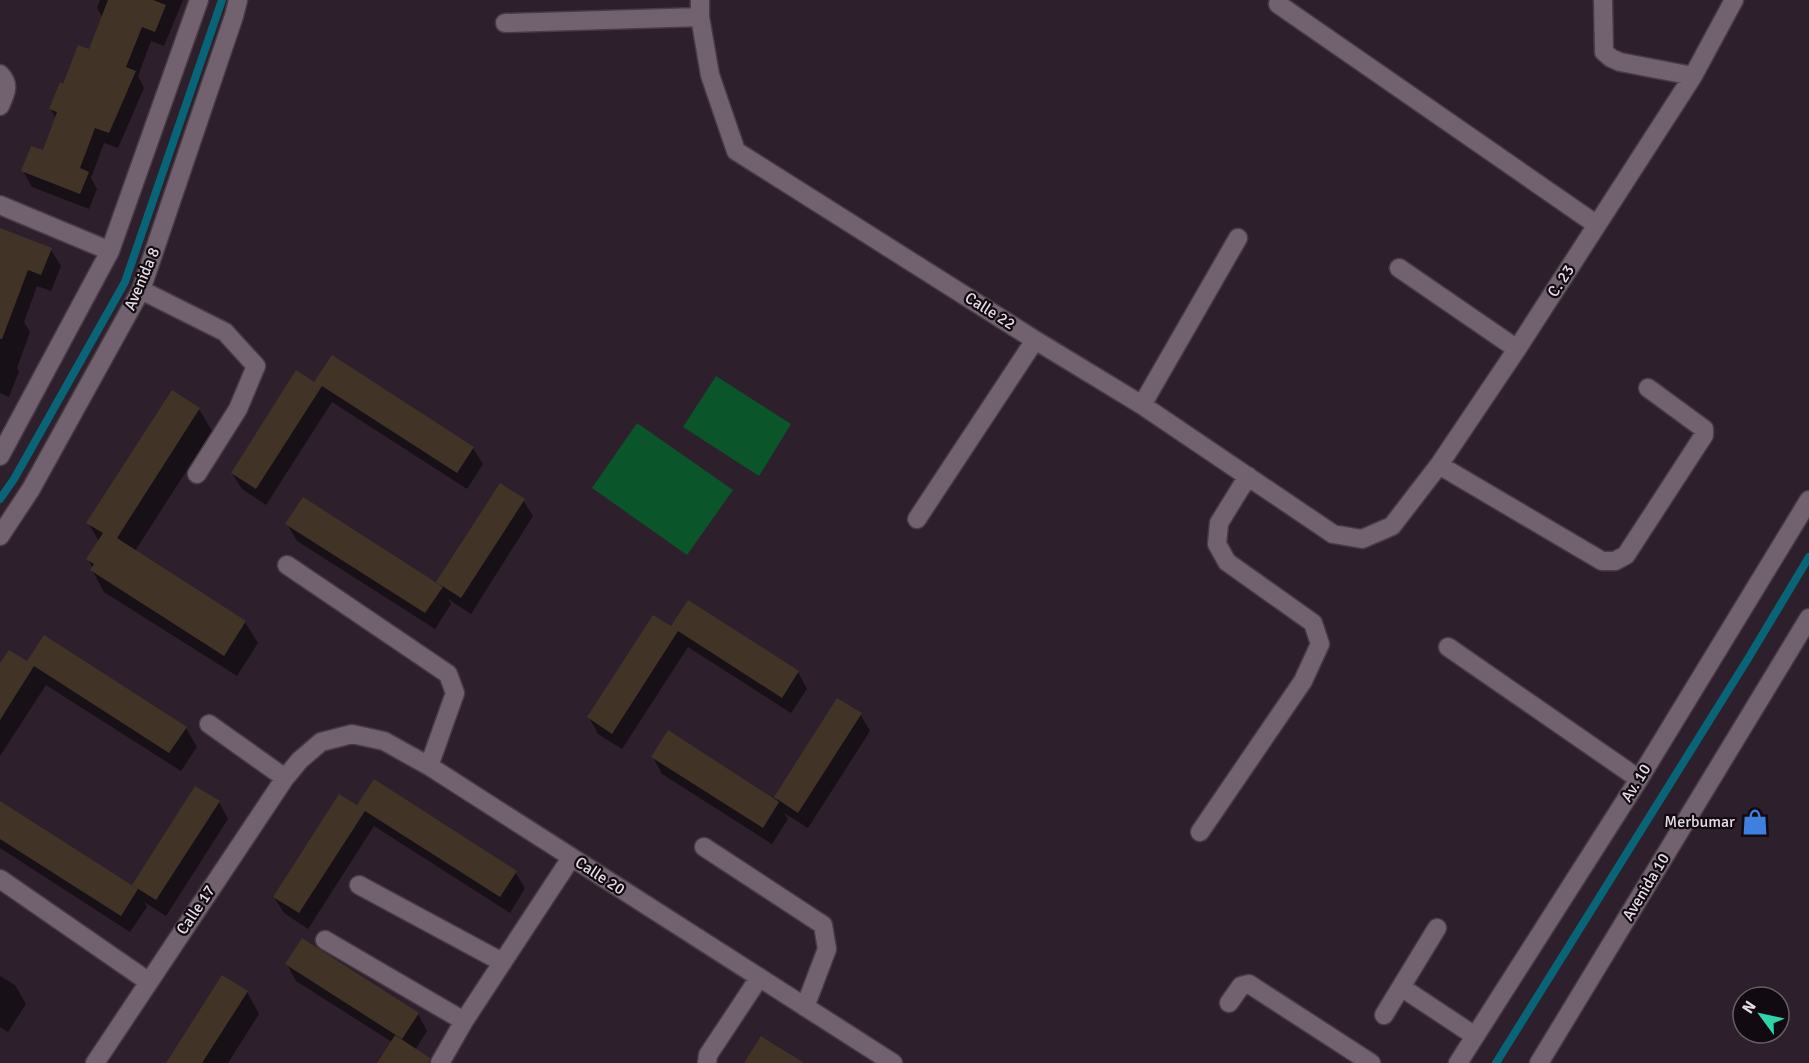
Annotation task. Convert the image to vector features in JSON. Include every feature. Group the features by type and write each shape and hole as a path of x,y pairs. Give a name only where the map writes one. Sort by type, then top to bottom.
{"street":[{"path":"0,456 110,251 199,0"},
{"name":"Avenida 8","path":"0,536 31,489 141,290 238,0"},
{"path":"1603,0 1604,52 1611,58 1620,62 1693,76"},
{"name":"C. 23","path":"1362,539 1392,526 1439,465 1517,349 1693,76 1734,0"},
{"path":"1278,4 1597,225"},
{"path":"505,23 700,9"},
{"name":"Calle 22","path":"700,9 710,75 736,151 1142,405 1333,534 1362,539"},
{"path":"0,74 5,79 7,89 0,106"},
{"path":"0,205 110,251"},
{"path":"1142,405 1238,238"},
{"path":"1400,268 1517,349"},
{"path":"141,290 225,332 256,366 238,409 197,474"},
{"path":"917,519 1035,340"},
{"path":"1439,465 1602,561 1615,561 1626,555 1704,435 1704,429 1648,388"},
{"path":"1200,832 1303,681 1320,644 1313,623 1227,562 1217,544 1219,523 1248,476"},
{"name":"Av. 10","path":"1458,1063 1639,779 1809,500"},
{"path":"287,565 448,674 455,693 429,766"},
{"name":"Avenida 10","path":"1539,1063 1809,618"},
{"path":"1448,647 1639,779"},
{"path":"209,724 285,778"},
{"name":"Calle 20","path":"300,760 321,742 352,734 384,741 429,766 893,1063"},
{"name":"Calle 17","path":"95,1063 285,778 300,760"},
{"path":"704,847 823,925 827,949 805,1007"},
{"path":"440,1063 464,1021 571,858"},
{"path":"0,879 149,982"},
{"path":"359,885 502,962"},
{"path":"1384,1015 1437,928"},
{"path":"325,940 464,1021"},
{"path":"707,1063 708,1055 759,978"},
{"path":"1229,1003 1241,986 1249,984 1371,1063"},
{"path":"1401,987 1475,1036"}],"green space":[{"path":"716,376 791,424 759,476 683,427"},
{"path":"637,423 733,490 687,555 592,488"}],"building":[{"path":"108,0 153,0 166,5 155,32 142,27 126,67 136,71 109,133 95,128 80,168 89,172 80,194 21,171 31,146 43,150 57,112 49,109 60,82 63,84 78,45 89,49"},
{"path":"0,228 52,248 41,275 28,270 2,339 0,339"},
{"path":"332,355 474,447 457,473 322,386 256,489 231,473 296,370 314,382"},
{"path":"172,390 200,408 117,538 246,621 224,656 90,570 94,564 86,559 103,533 86,523"},
{"path":"500,483 525,499 461,598 436,582"},
{"path":"303,497 443,587 425,613 285,524"},
{"path":"688,600 799,671 782,698 678,631 612,734 587,717 653,615 671,626"},
{"path":"44,635 187,727 169,753 34,666 0,720 0,663 9,650 27,661"},
{"path":"837,698 862,713 798,813 774,797"},
{"path":"668,730 779,802 763,828 651,757"},
{"path":"374,779 517,871 500,897 365,811 299,913 273,897 339,794 357,805"},
{"path":"195,786 220,801 156,900 132,885"},
{"path":"0,801 138,889 121,916 0,839"},
{"path":"302,938 419,1013 402,1039 285,964"},
{"path":"222,975 248,991 202,1063 166,1063"},
{"path":"395,1035 430,1058 429,1063 377,1063"},
{"path":"761,1036 804,1063 744,1063"}],"waterway":[{"path":"0,499 14,479 125,282 222,0"},
{"path":"1496,1063 1809,557"}],"place":[{"name":"Merbumar","path":"1755,822"}]}
